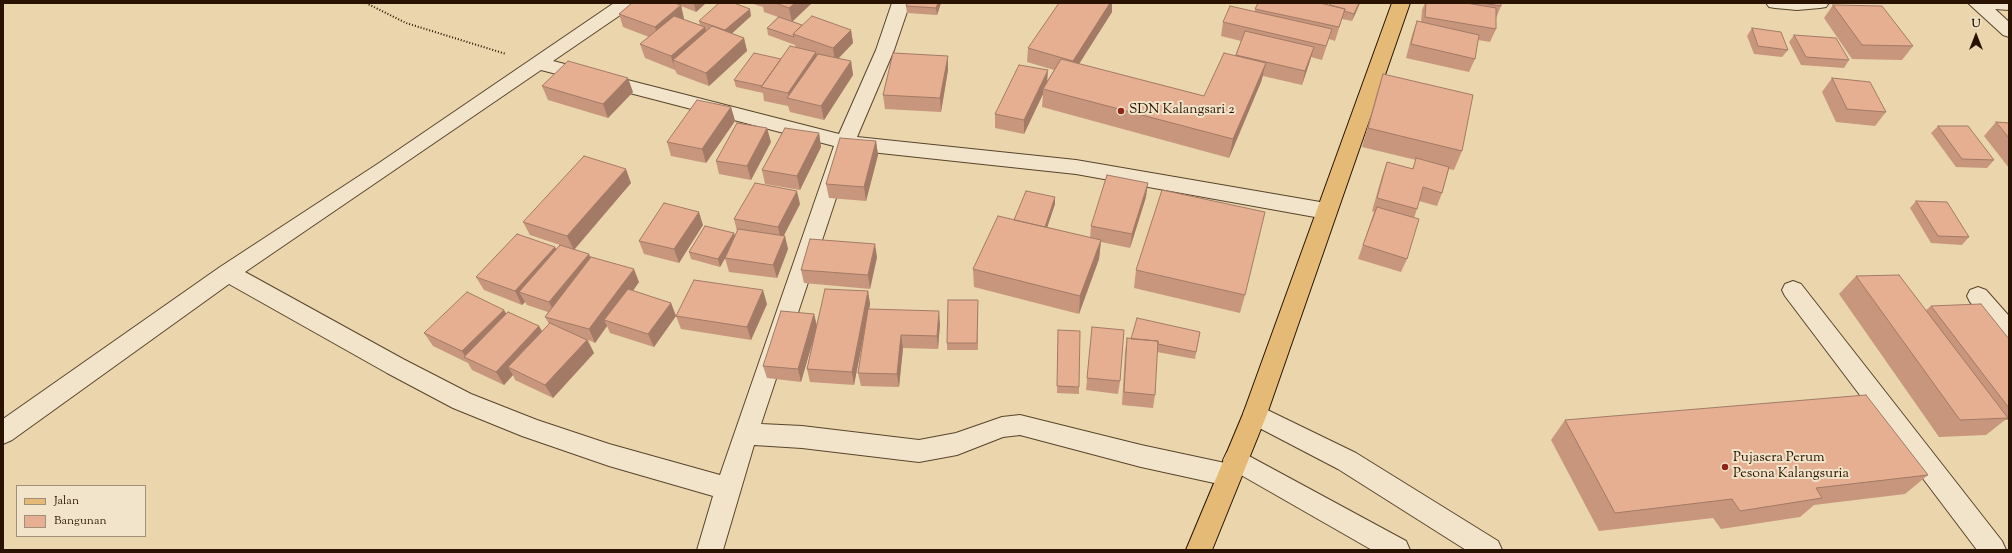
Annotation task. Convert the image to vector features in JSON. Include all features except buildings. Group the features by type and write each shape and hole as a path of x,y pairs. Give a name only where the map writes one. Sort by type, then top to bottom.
{"main road":[{"path":"1198,550 1255,414 1401,3"}],"street":[{"path":"3,433 228,273 540,64 626,3"},
{"path":"710,550 745,434 845,142 885,50 901,3"},
{"path":"1775,3 1797,5 1820,3"},
{"path":"1977,3 2009,5"},
{"path":"1977,3 2009,31"},
{"path":"540,64 845,142 1076,166 1326,211"},
{"path":"228,273 395,366 462,401 531,429 609,455 729,489"},
{"path":"1793,290 1993,550"},
{"path":"1978,296 2009,331"},
{"path":"1255,414 1347,461 1489,550"},
{"path":"745,434 802,437 919,450 934,449 957,444 1002,427 1020,425 1232,467 1397,550"}],"path":[{"path":"366,3 406,23 540,64"}],"place":[{"name":"SDN Kalangsari 2","path":"1121,111"},
{"name":"Pujasera Perum Pesona Kalangsuria","path":"1725,467"}]}
